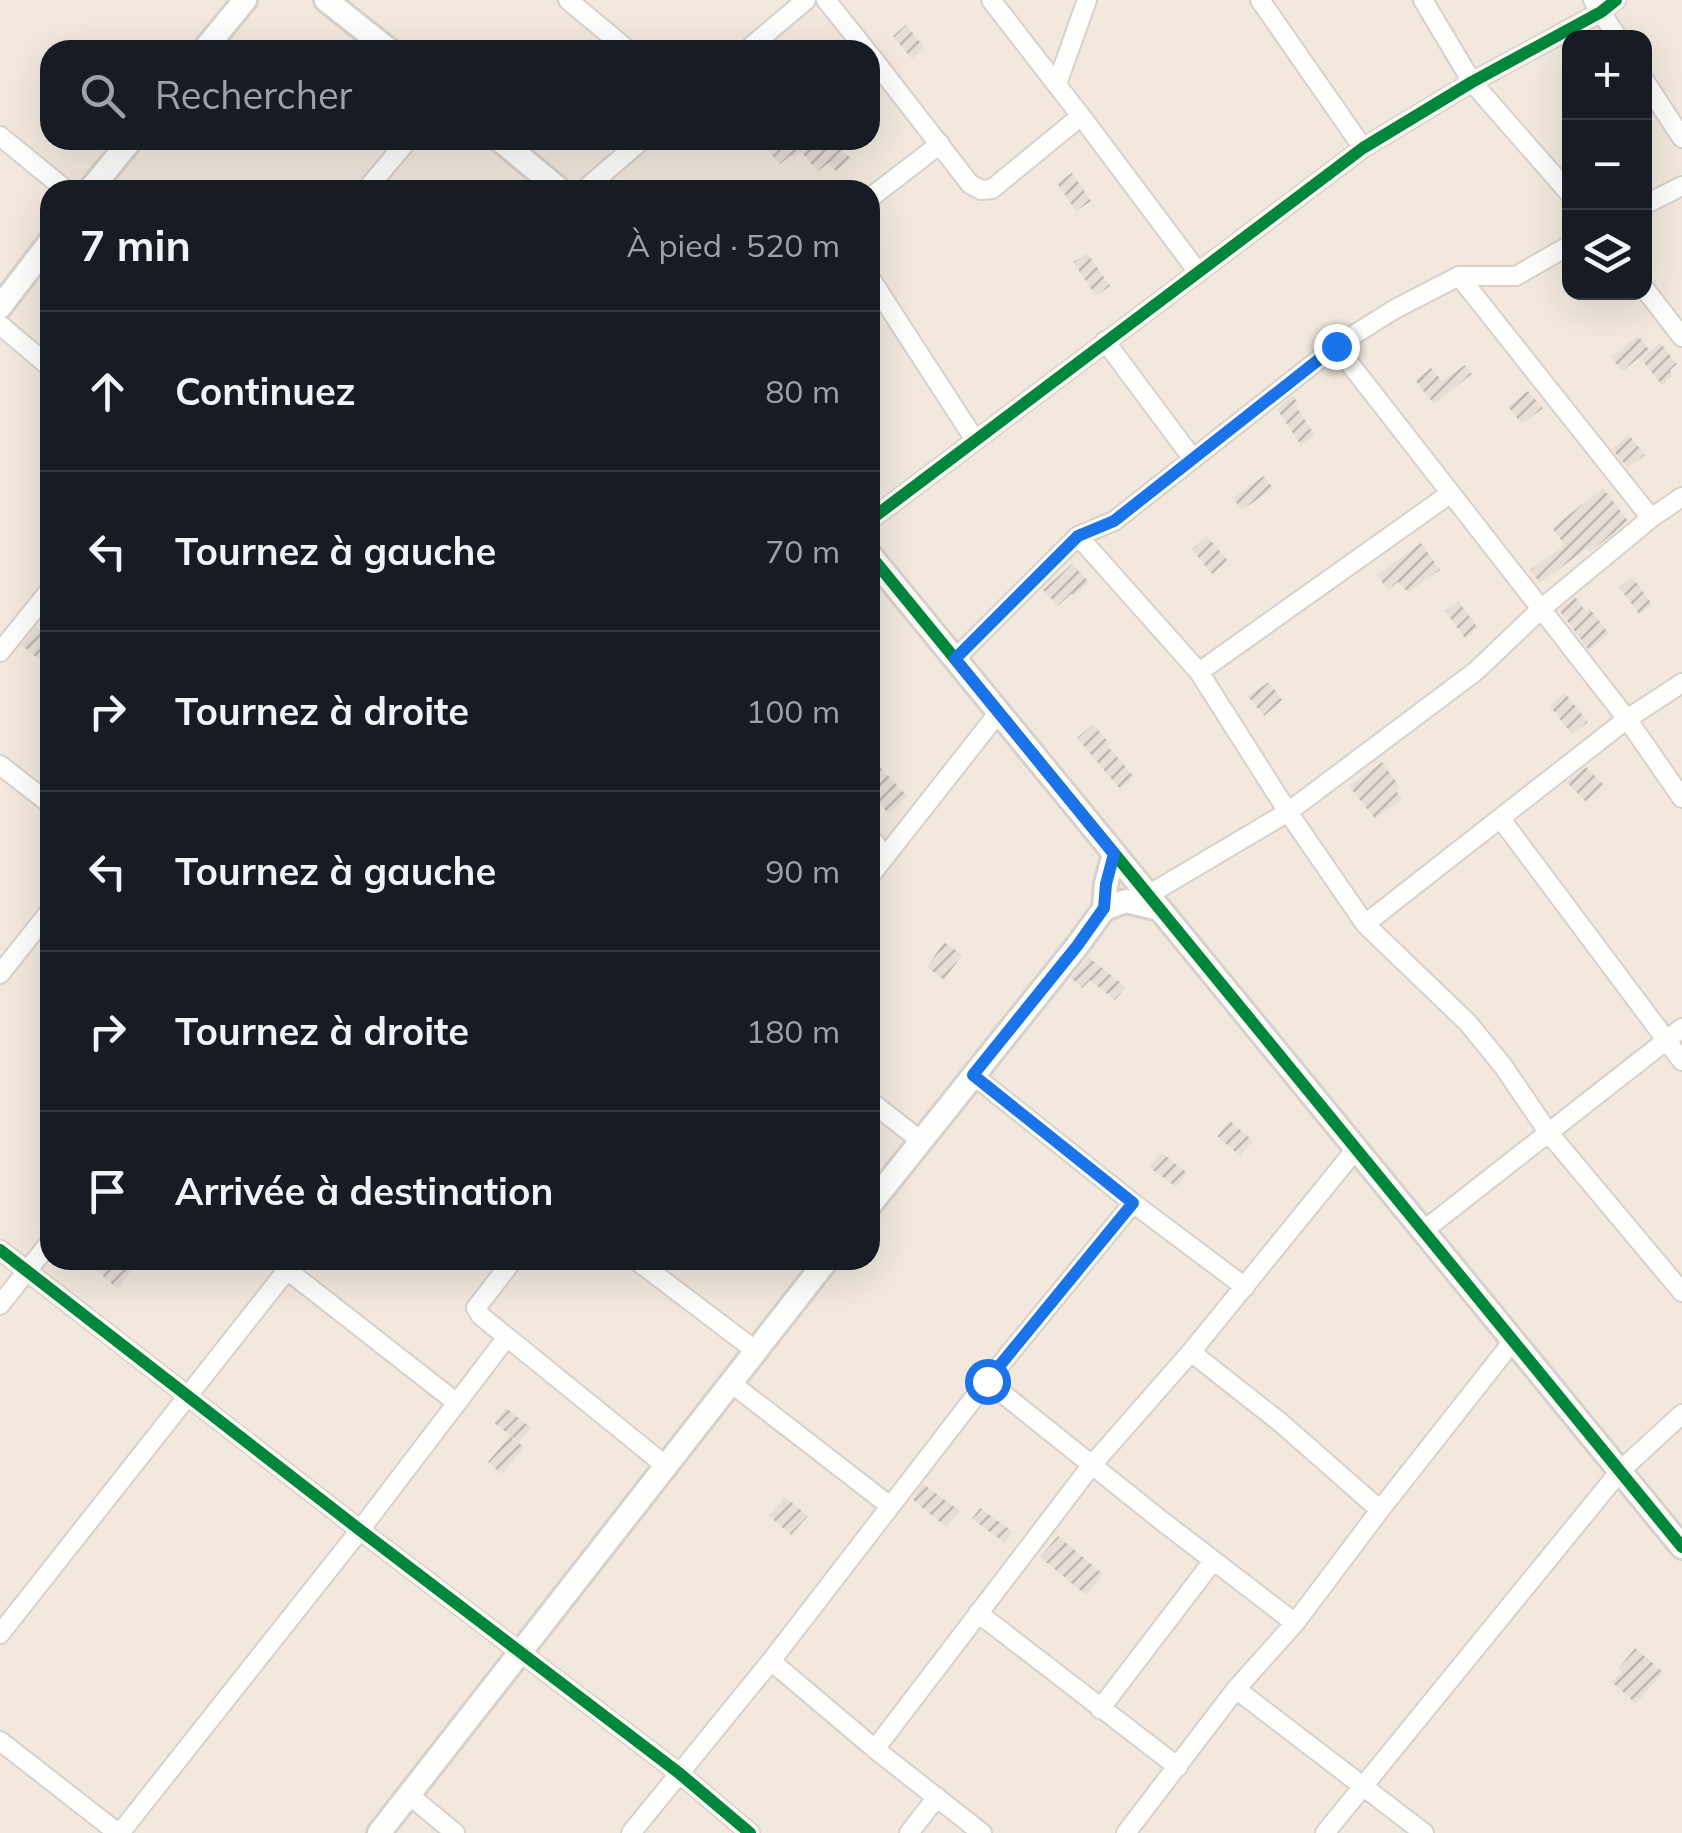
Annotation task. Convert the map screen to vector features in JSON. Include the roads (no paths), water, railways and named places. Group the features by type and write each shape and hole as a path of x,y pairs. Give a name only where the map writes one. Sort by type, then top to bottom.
{"street":[{"path":"212,40 245,0"},
{"path":"326,0 376,40"},
{"path":"759,40 806,0"},
{"path":"826,0 858,40"},
{"path":"991,0 1198,272"},
{"path":"1056,84 1086,0"},
{"path":"1260,0 1363,148"},
{"path":"1423,0 1472,82 1562,185"},
{"path":"581,3 618,40"},
{"path":"880,512 1363,148 1603,4 1614,30"},
{"path":"880,68 970,184 981,190 992,188 1082,116"},
{"path":"1652,92 1681,136"},
{"path":"0,136 54,180"},
{"path":"880,190 940,144"},
{"path":"98,180 123,150"},
{"path":"374,180 400,150"},
{"path":"512,150 548,180"},
{"path":"596,180 630,150"},
{"path":"1652,202 1682,186"},
{"path":"955,659 1078,536 1114,521 1336,346 1458,276 1516,276 1562,250"},
{"path":"0,307 40,255"},
{"path":"1458,276 1651,518"},
{"path":"880,293 975,440"},
{"path":"1652,298 1682,337"},
{"path":"0,325 40,359"},
{"path":"1105,341 1193,459"},
{"path":"1336,346 1627,719 1682,798"},
{"path":"1199,672 1451,493"},
{"path":"1104,908 1126,901 1153,902 1288,812 1476,671 1542,610 1651,518 1682,497"},
{"path":"1078,536 1199,672 1288,812 1366,924 1468,1022 1548,1132 1682,1292"},
{"path":"880,567 1682,1548"},
{"path":"0,652 40,608"},
{"path":"1366,924 1627,719 1682,683"},
{"path":"880,864 998,712"},
{"path":"0,766 40,796"},
{"path":"1501,819 1675,1034 1682,1061"},
{"path":"880,849 886,856"},
{"path":"880,1192 1104,908 1114,854"},
{"path":"0,974 40,923"},
{"path":"1423,1231 1675,1034"},
{"path":"973,1075 1245,1287"},
{"path":"880,1109 921,1141"},
{"path":"876,1749 1092,1466 1191,1352 1356,1149"},
{"path":"632,1833 771,1661 987,1381 1133,1203"},
{"path":"0,1250 678,1773 750,1833"},
{"path":"0,1306 40,1255"},
{"path":"0,1634 287,1270"},
{"path":"297,1270 457,1403"},
{"path":"505,1270 476,1308 481,1316 666,1466"},
{"path":"649,1270 756,1351"},
{"path":"378,1833 819,1270"},
{"path":"0,1741 119,1833 360,1530 507,1337"},
{"path":"1126,1833 1513,1342"},
{"path":"1191,1352 1281,1423 1380,1510"},
{"path":"987,1381 1295,1623"},
{"path":"731,1383 890,1506"},
{"path":"1325,1833 1620,1471 1682,1414"},
{"path":"1100,1709 1213,1561"},
{"path":"978,1614 1178,1767"},
{"path":"771,1661 982,1833"},
{"path":"1236,1689 1424,1833"},
{"path":"408,1795 455,1833"},
{"path":"909,1833 937,1797"}]}
